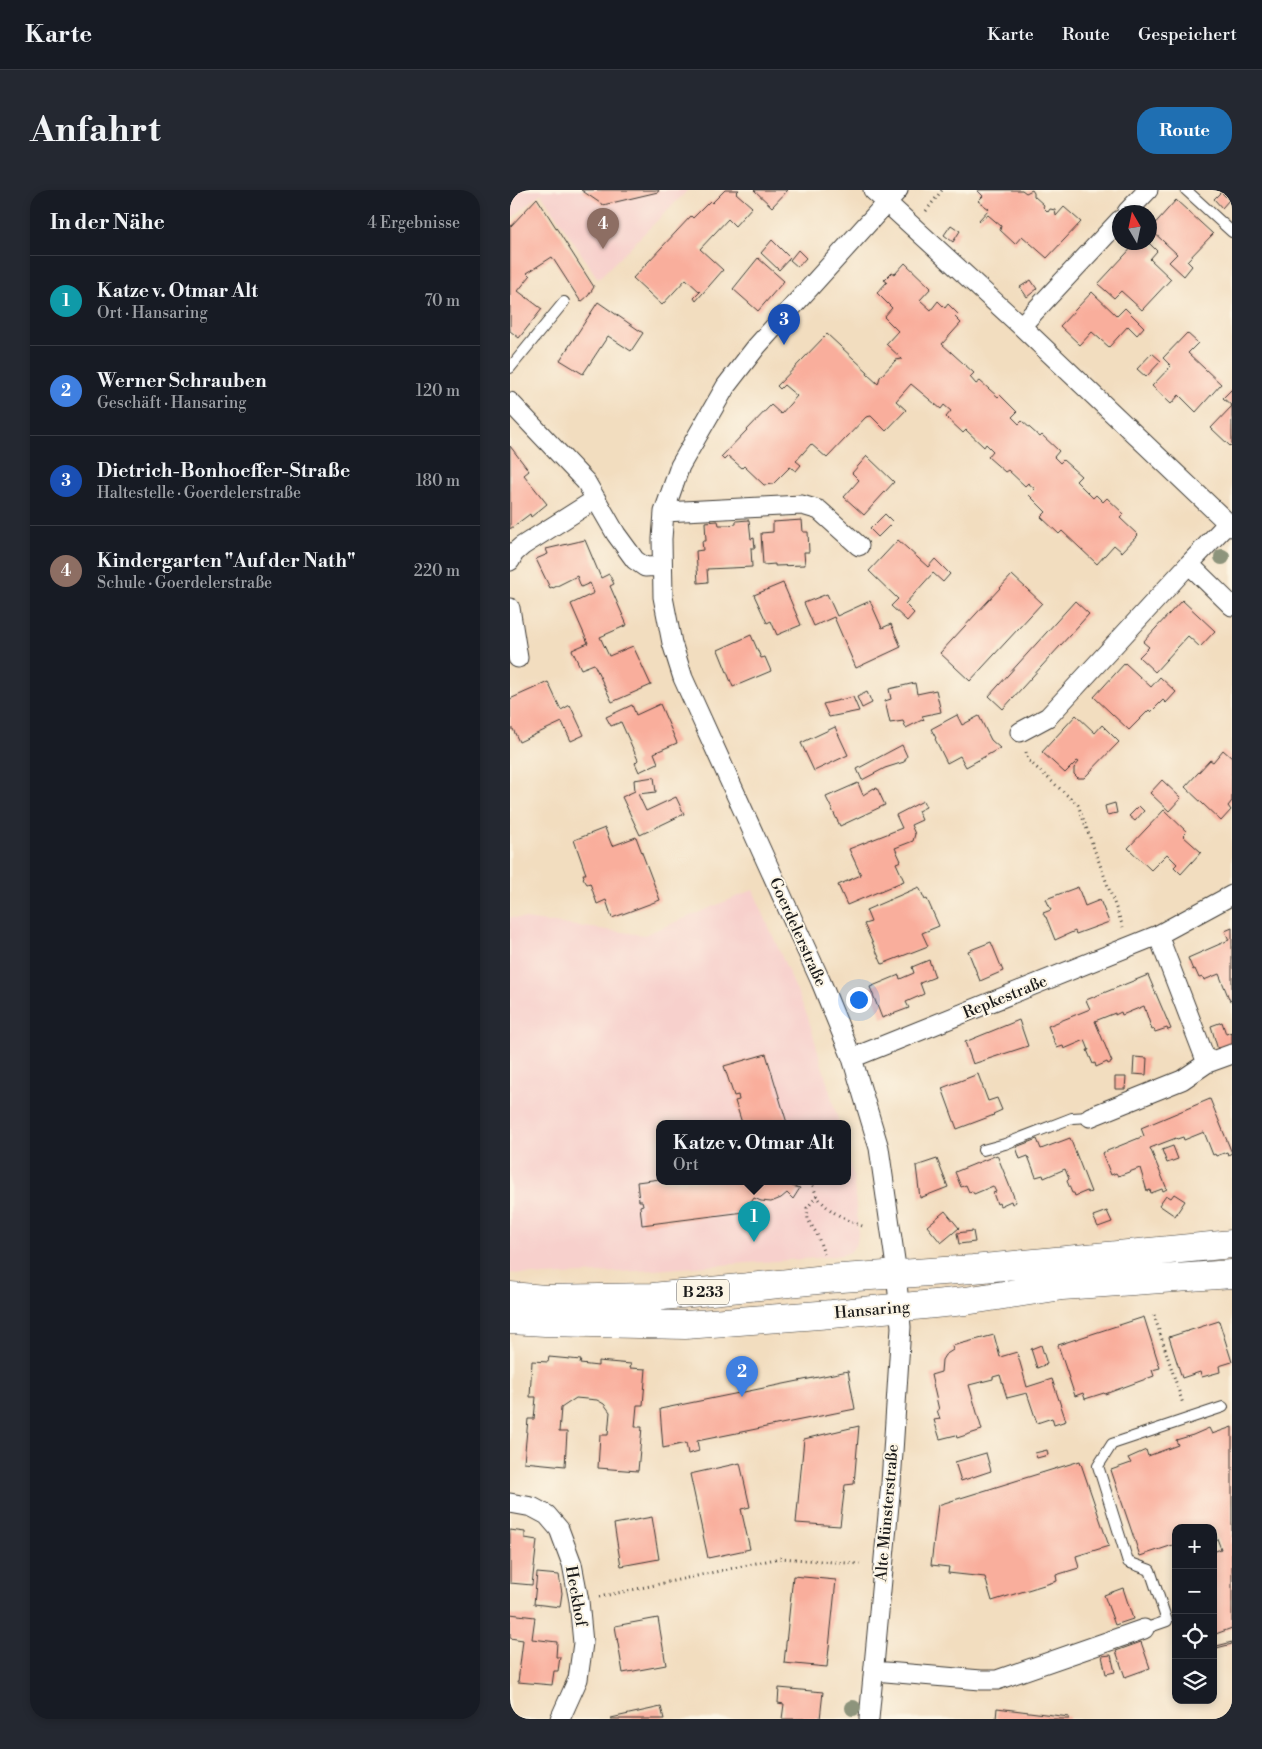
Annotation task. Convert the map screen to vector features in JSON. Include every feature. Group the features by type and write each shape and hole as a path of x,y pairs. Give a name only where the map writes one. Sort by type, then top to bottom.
{"main road":[{"name":"Hansaring","path":"510,1296 545,1299 653,1297 1232,1244"},
{"name":"Hansaring","path":"510,1320 685,1325 900,1308 965,1301 1062,1286 1232,1274"}],"street":[{"path":"1134,205 1148,190"},
{"path":"886,194 1021,326 1230,525 1189,564 1048,717 1020,732"},
{"name":"Goerdelerstraße","path":"886,194 757,346 726,386 680,466 664,512 662,566 663,597 672,643 683,678 821,982 852,1058 879,1148 887,1196 900,1308"},
{"path":"1021,326 1112,229"},
{"path":"510,402 586,482 616,534 635,560 645,567 662,566"},
{"path":"510,561 514,553 522,546 596,499"},
{"path":"664,512 802,505 819,510 859,546"},
{"path":"1189,564 1232,606"},
{"path":"510,608 518,658"},
{"name":"Repkestraße","path":"852,1058 1158,935 1232,895"},
{"path":"1158,935 1207,1063"},
{"path":"1090,1117 1182,1080 1207,1063 1232,1054"},
{"name":"Alte Münsterstraße","path":"868,1719 874,1671 899,1370 900,1308"},
{"name":"Heckhof","path":"510,1502 532,1507 547,1515 559,1528 572,1564 579,1601 583,1643 578,1679 560,1719"},
{"path":"874,1671 997,1680 1144,1629"}],"lane":[{"path":"1186,190 1232,232"},
{"path":"510,368 564,302"},
{"path":"983,1150 1005,1144 1072,1118 1090,1117"},
{"path":"1144,1629 1167,1621 1150,1570 1128,1562 1098,1466 1112,1444 1223,1407"}],"path":[{"path":"1020,732 1028,760 1078,805 1130,946"},
{"path":"813,1185 817,1196 830,1209 849,1222 865,1226"},
{"path":"817,1196 807,1208 808,1220 817,1234 825,1262"},
{"path":"1154,1314 1187,1419"},
{"path":"579,1601 780,1558 860,1564"}],"shaded area":[{"path":"510,190 688,190 598,279 541,193 510,220"},
{"path":"753,890 808,1017 838,1120 656,1120 656,1185 851,1185 851,1166 858,1234 857,1242 850,1252 842,1255 816,1258 654,1270 546,1276 510,1273 510,917 644,935"}],"building":[{"path":"581,190 659,190 658,192 603,205"},
{"path":"725,190 739,190 736,193 752,207 735,226 728,219 700,249 723,270 696,301 694,298 700,292 686,279 662,305 633,278 691,216 693,218 710,201 712,203"},
{"path":"754,190 788,190 772,207"},
{"path":"977,190 1022,190 1026,193 1032,190 1034,196 1044,205 1043,207 1048,212 1050,209 1055,210 1056,216 1064,207 1081,222 1047,258 1022,236 1015,244 1000,230 1001,226 988,215 980,221 989,209 978,201 983,196"},
{"path":"1221,192 1229,200 1222,208 1214,199"},
{"path":"537,198 594,287 581,302 552,257 527,273 530,276 518,291 542,309 519,338 510,331 510,227"},
{"path":"1176,200 1213,234 1187,261 1192,266 1184,276 1169,262 1177,254 1157,235 1157,221"},
{"path":"951,225 960,231 953,242 944,235"},
{"path":"772,240 790,258 779,270 761,253"},
{"path":"798,250 806,258 798,267 790,260"},
{"path":"1130,250 1156,250 1150,259 1171,279 1142,310 1121,291 1114,298 1098,284"},
{"path":"758,258 784,281 758,311 733,289"},
{"path":"905,263 931,288 920,300 931,310 938,301 945,308 948,304 958,314 955,317 961,323 942,344 974,373 970,377 976,384 980,381 998,397 1000,395 1017,412 1012,417 1019,424 1022,421 1040,437 1042,435 1059,451 1054,457 1060,463 1063,460 1081,476 1076,481 1093,498 1096,495 1103,502 1107,498 1124,514 1120,518 1138,535 1122,552 1114,545 1097,564 1062,531 1059,534 1041,517 1046,512 1029,495 1035,489 1028,483 1025,486 1008,470 1005,472 988,457 993,451 986,444 984,447 966,430 963,433 946,417 951,411 944,405 941,409 911,384 896,401 906,410 886,431 871,416 866,417 827,458 811,444 796,461 801,465 796,471 790,467 773,484 764,485 744,466 742,468 728,456 724,460 721,457 771,405 781,414 797,396 784,385 780,389 777,386 827,334 868,372 867,374 878,384 880,377 896,360 902,359 886,344 898,331 884,317 892,308 877,293 887,282 884,280 892,272 895,274"},
{"path":"1031,280 1037,289 1027,297 1020,287"},
{"path":"1092,292 1117,316 1125,308 1144,327 1137,335 1128,326 1109,347 1092,332 1080,345 1060,326"},
{"path":"598,302 643,333 631,351 608,336 583,374 560,360"},
{"path":"1187,333 1198,343 1188,353 1221,384 1196,412 1179,395 1171,404 1152,386 1171,366 1163,358"},
{"path":"1152,353 1161,361 1146,377 1137,369"},
{"path":"1232,389 1232,406 1223,398"},
{"path":"1232,406 1232,444 1230,446 1211,428"},
{"path":"510,446 529,471 524,475 547,504 531,517 530,514 510,529"},
{"path":"867,456 894,482 864,515 844,497 859,480 852,473"},
{"path":"885,514 893,522 878,537 870,529"},
{"path":"749,520 751,539 754,538 755,548 751,548 752,567 707,569 708,582 698,583 696,551 703,550 702,541 706,541 705,522 718,521 719,525 728,525 736,524 736,521"},
{"path":"802,520 803,532 808,532 809,552 804,552 805,565 763,565 761,533 773,532 773,522"},
{"path":"585,540 601,578 609,574 614,584 610,586 627,625 600,637 609,656 633,646 651,685 612,702 594,664 581,669 572,650 588,643 571,604 594,593 590,583 581,587 577,576 550,588 536,559 548,554 546,549"},
{"path":"898,540 928,567 935,559 950,574 943,582 933,573 905,604 914,613 907,621 891,606 898,599 869,571"},
{"path":"1012,575 1042,603 970,681 940,653"},
{"path":"783,583 801,625 777,635 771,621 767,623 754,595"},
{"path":"827,594 837,616 870,601 882,628 891,624 901,647 856,668 834,617 814,626 804,603"},
{"path":"1182,600 1215,631 1200,647 1188,636 1155,672 1139,657 1149,647 1143,642"},
{"path":"1075,601 1089,614 1003,709 989,696"},
{"path":"751,635 761,658 765,657 771,671 733,687 718,650"},
{"path":"1125,663 1151,687 1160,677 1176,692 1166,703 1163,700 1151,712 1149,710 1129,730 1094,697"},
{"path":"548,682 561,710 570,705 584,735 571,741 562,722 519,742 513,729 510,729 510,699"},
{"path":"915,683 917,694 936,690 941,712 922,716 923,721 906,728 903,721 890,723 885,701 891,699 889,689"},
{"path":"867,692 872,703 862,708 857,697"},
{"path":"853,697 859,711 829,717 823,704"},
{"path":"660,704 677,743 654,753 658,763 639,772 635,763 638,760 621,722 611,726 606,717 632,705 636,715"},
{"path":"957,715 962,725 979,716 991,740 1000,748 966,767 960,756 947,763 931,729"},
{"path":"1076,715 1095,733 1102,725 1119,742 1084,778 1078,778 1074,774 1074,768 1079,762 1077,761 1065,773 1042,752"},
{"path":"835,727 848,755 814,771 801,743"},
{"path":"902,745 907,756 904,762 885,768 862,780 857,769"},
{"path":"1223,750 1232,758 1232,801 1228,806 1231,810 1221,821 1185,787 1210,760 1213,762"},
{"path":"654,777 656,792 638,794 646,811 676,797 684,814 640,835 622,797 635,791 634,780"},
{"path":"1162,780 1181,798 1169,811 1150,793"},
{"path":"858,783 863,795 877,788 885,805 840,826 826,797"},
{"path":"923,801 926,807 918,811 922,820 911,825 915,834 913,841 895,848 901,861 896,863 904,881 847,905 838,885 861,875 849,849 902,828 896,815"},
{"path":"1115,803 1117,813 1107,815 1105,806"},
{"path":"1139,806 1144,811 1135,821 1129,816"},
{"path":"1164,810 1187,832 1183,836 1201,852 1181,874 1174,867 1177,864 1167,854 1151,870 1128,848"},
{"path":"605,828 612,846 636,837 660,900 612,918 606,900 597,904 590,883 587,884 583,878 583,874 586,874 574,840"},
{"path":"919,887 925,900 927,899 939,926 922,933 928,946 882,964 864,924 871,922 866,910"},
{"path":"1078,887 1085,906 1100,900 1109,922 1076,934 1075,931 1055,940 1043,913 1051,910 1046,899"},
{"path":"1232,928 1232,1000 1230,1001 1219,974 1204,980 1203,977 1199,978 1188,958 1229,940 1225,931"},
{"path":"991,942 1003,971 980,981 968,951"},
{"path":"929,960 935,977 920,983 924,994 906,1002 909,1008 882,1018 870,987 899,975 900,979 914,973 912,967"},
{"path":"1148,975 1171,1029 1168,1030 1167,1028 1155,1032 1154,1029 1152,1030 1144,1006 1122,1015 1121,1012 1115,1015 1115,1013 1095,1021 1112,1062 1108,1064 1107,1062 1096,1067 1095,1063 1093,1064 1085,1040 1064,1049 1063,1046 1057,1048 1048,1026 1090,1009 1086,1000"},
{"path":"1019,1020 1028,1046 973,1064 965,1042"},
{"path":"1222,1022 1226,1034 1232,1032 1232,1045 1218,1050 1211,1026"},
{"path":"766,1054 786,1120 741,1120 735,1101 739,1100 738,1095 734,1096 724,1066"},
{"path":"1134,1057 1147,1058 1146,1075 1133,1074"},
{"path":"978,1074 988,1101 997,1098 1002,1110 957,1129 942,1088"},
{"path":"1115,1077 1126,1077 1125,1089 1115,1089"},
{"path":"1210,1099 1232,1153 1228,1155 1227,1152 1216,1156 1215,1154 1213,1155 1204,1132 1184,1140 1183,1137 1176,1138 1150,1148 1167,1189 1163,1191 1162,1189 1151,1193 1150,1190 1147,1191 1140,1168 1118,1176 1116,1173 1111,1175 1102,1153 1144,1136 1141,1128"},
{"path":"1070,1138 1091,1192 1088,1193 1087,1191 1075,1196 1067,1181 1069,1179 1065,1169 1044,1178 1043,1175 1036,1177 1028,1156 1020,1159 1016,1147 1037,1139 1041,1149"},
{"path":"1173,1146 1178,1159 1167,1163 1162,1150"},
{"path":"997,1155 1016,1202 1012,1204 1011,1201 1000,1206 999,1203 997,1204 993,1193 996,1192 993,1186 974,1194 972,1191 969,1192 966,1185 961,1187 955,1172"},
{"path":"937,1159 948,1187 920,1198 916,1166"},
{"path":"656,1180 656,1185 792,1185 800,1188 793,1199 787,1193 771,1202 754,1198 750,1204 760,1210 642,1225 640,1206 643,1205 642,1201 639,1201 637,1182"},
{"path":"1174,1194 1185,1201 1175,1216 1159,1205 1166,1195 1171,1198"},
{"path":"945,1211 959,1228 941,1243 927,1226"},
{"path":"1107,1211 1112,1222 1098,1227 1093,1216"},
{"path":"973,1231 975,1242 959,1244 957,1233"},
{"path":"1144,1317 1160,1368 1152,1370 1154,1376 1105,1394 1085,1399 1083,1393 1075,1396 1058,1345"},
{"path":"1219,1321 1232,1362 1219,1366 1220,1372 1202,1377 1200,1372 1182,1378 1169,1337"},
{"path":"994,1335 1000,1357 1017,1352 1027,1387 1052,1379 1066,1421 1054,1425 1052,1418 1037,1423 1027,1393 1007,1398 1000,1375 993,1377 993,1379 969,1385 982,1430 957,1438 956,1435 940,1439 934,1420 940,1419 931,1375 941,1372 942,1360 945,1355 953,1350 952,1346"},
{"path":"1041,1345 1047,1364 1037,1368 1031,1349"},
{"path":"549,1357 581,1360 580,1364 598,1366 598,1361 631,1364 630,1368 646,1369 643,1405 637,1405 635,1427 642,1427 638,1471 598,1468 600,1435 608,1435 610,1412 604,1404 597,1400 576,1398 561,1408 559,1432 567,1432 565,1466 524,1462 528,1419 534,1419 536,1397 530,1397 532,1361 548,1362"},
{"path":"848,1371 855,1409 697,1441 699,1451 688,1454 686,1443 663,1448 660,1409"},
{"path":"859,1426 854,1484 845,1485 840,1526 796,1523 804,1439"},
{"path":"1232,1427 1232,1628 1217,1634 1217,1550 1221,1549 1217,1538 1217,1524 1172,1524 1172,1545 1140,1556 1111,1470 1131,1463 1128,1458 1146,1450 1148,1456 1178,1445 1176,1440 1209,1428 1212,1434"},
{"path":"1047,1450 1048,1455 1037,1458 1035,1453"},
{"path":"986,1453 991,1471 961,1481 955,1462"},
{"path":"1080,1461 1109,1546 1076,1556 1079,1568 1056,1575 1057,1581 992,1601 985,1577 948,1573 949,1567 931,1565 938,1505"},
{"path":"740,1463 750,1507 741,1509 750,1549 708,1558 690,1474"},
{"path":"652,1517 659,1559 621,1566 614,1524"},
{"path":"510,1530 525,1532 525,1538 537,1540 532,1585 510,1583"},
{"path":"537,1573 559,1575 562,1593 560,1607 534,1604"},
{"path":"793,1576 836,1580 827,1667 784,1663"},
{"path":"1123,1588 1133,1619 1115,1625 1104,1595"},
{"path":"510,1614 535,1617 532,1639 557,1642 556,1657 560,1657 558,1671 554,1671 552,1685 518,1682 523,1640 510,1638"},
{"path":"658,1618 666,1665 623,1673 615,1626"},
{"path":"1141,1642 1150,1668 1125,1677 1116,1651"},
{"path":"1232,1642 1232,1644 1217,1648 1217,1646"},
{"path":"1111,1655 1115,1672 1106,1674 1102,1656"},
{"path":"779,1688 823,1692 820,1719 782,1719 784,1704 778,1703"},
{"path":"661,1707 664,1719 611,1719 611,1718"},
{"path":"997,1708 1069,1717 1069,1719 996,1719"}],"place":[{"name":"Kindergarten \"Auf der Nath\"","path":"603,249"},
{"name":"Dietrich-Bonhoeffer-Straße","path":"784,345"},
{"name":"Katze v. Otmar Alt","path":"754,1242"},
{"name":"Werner Schrauben","path":"742,1397"}]}
